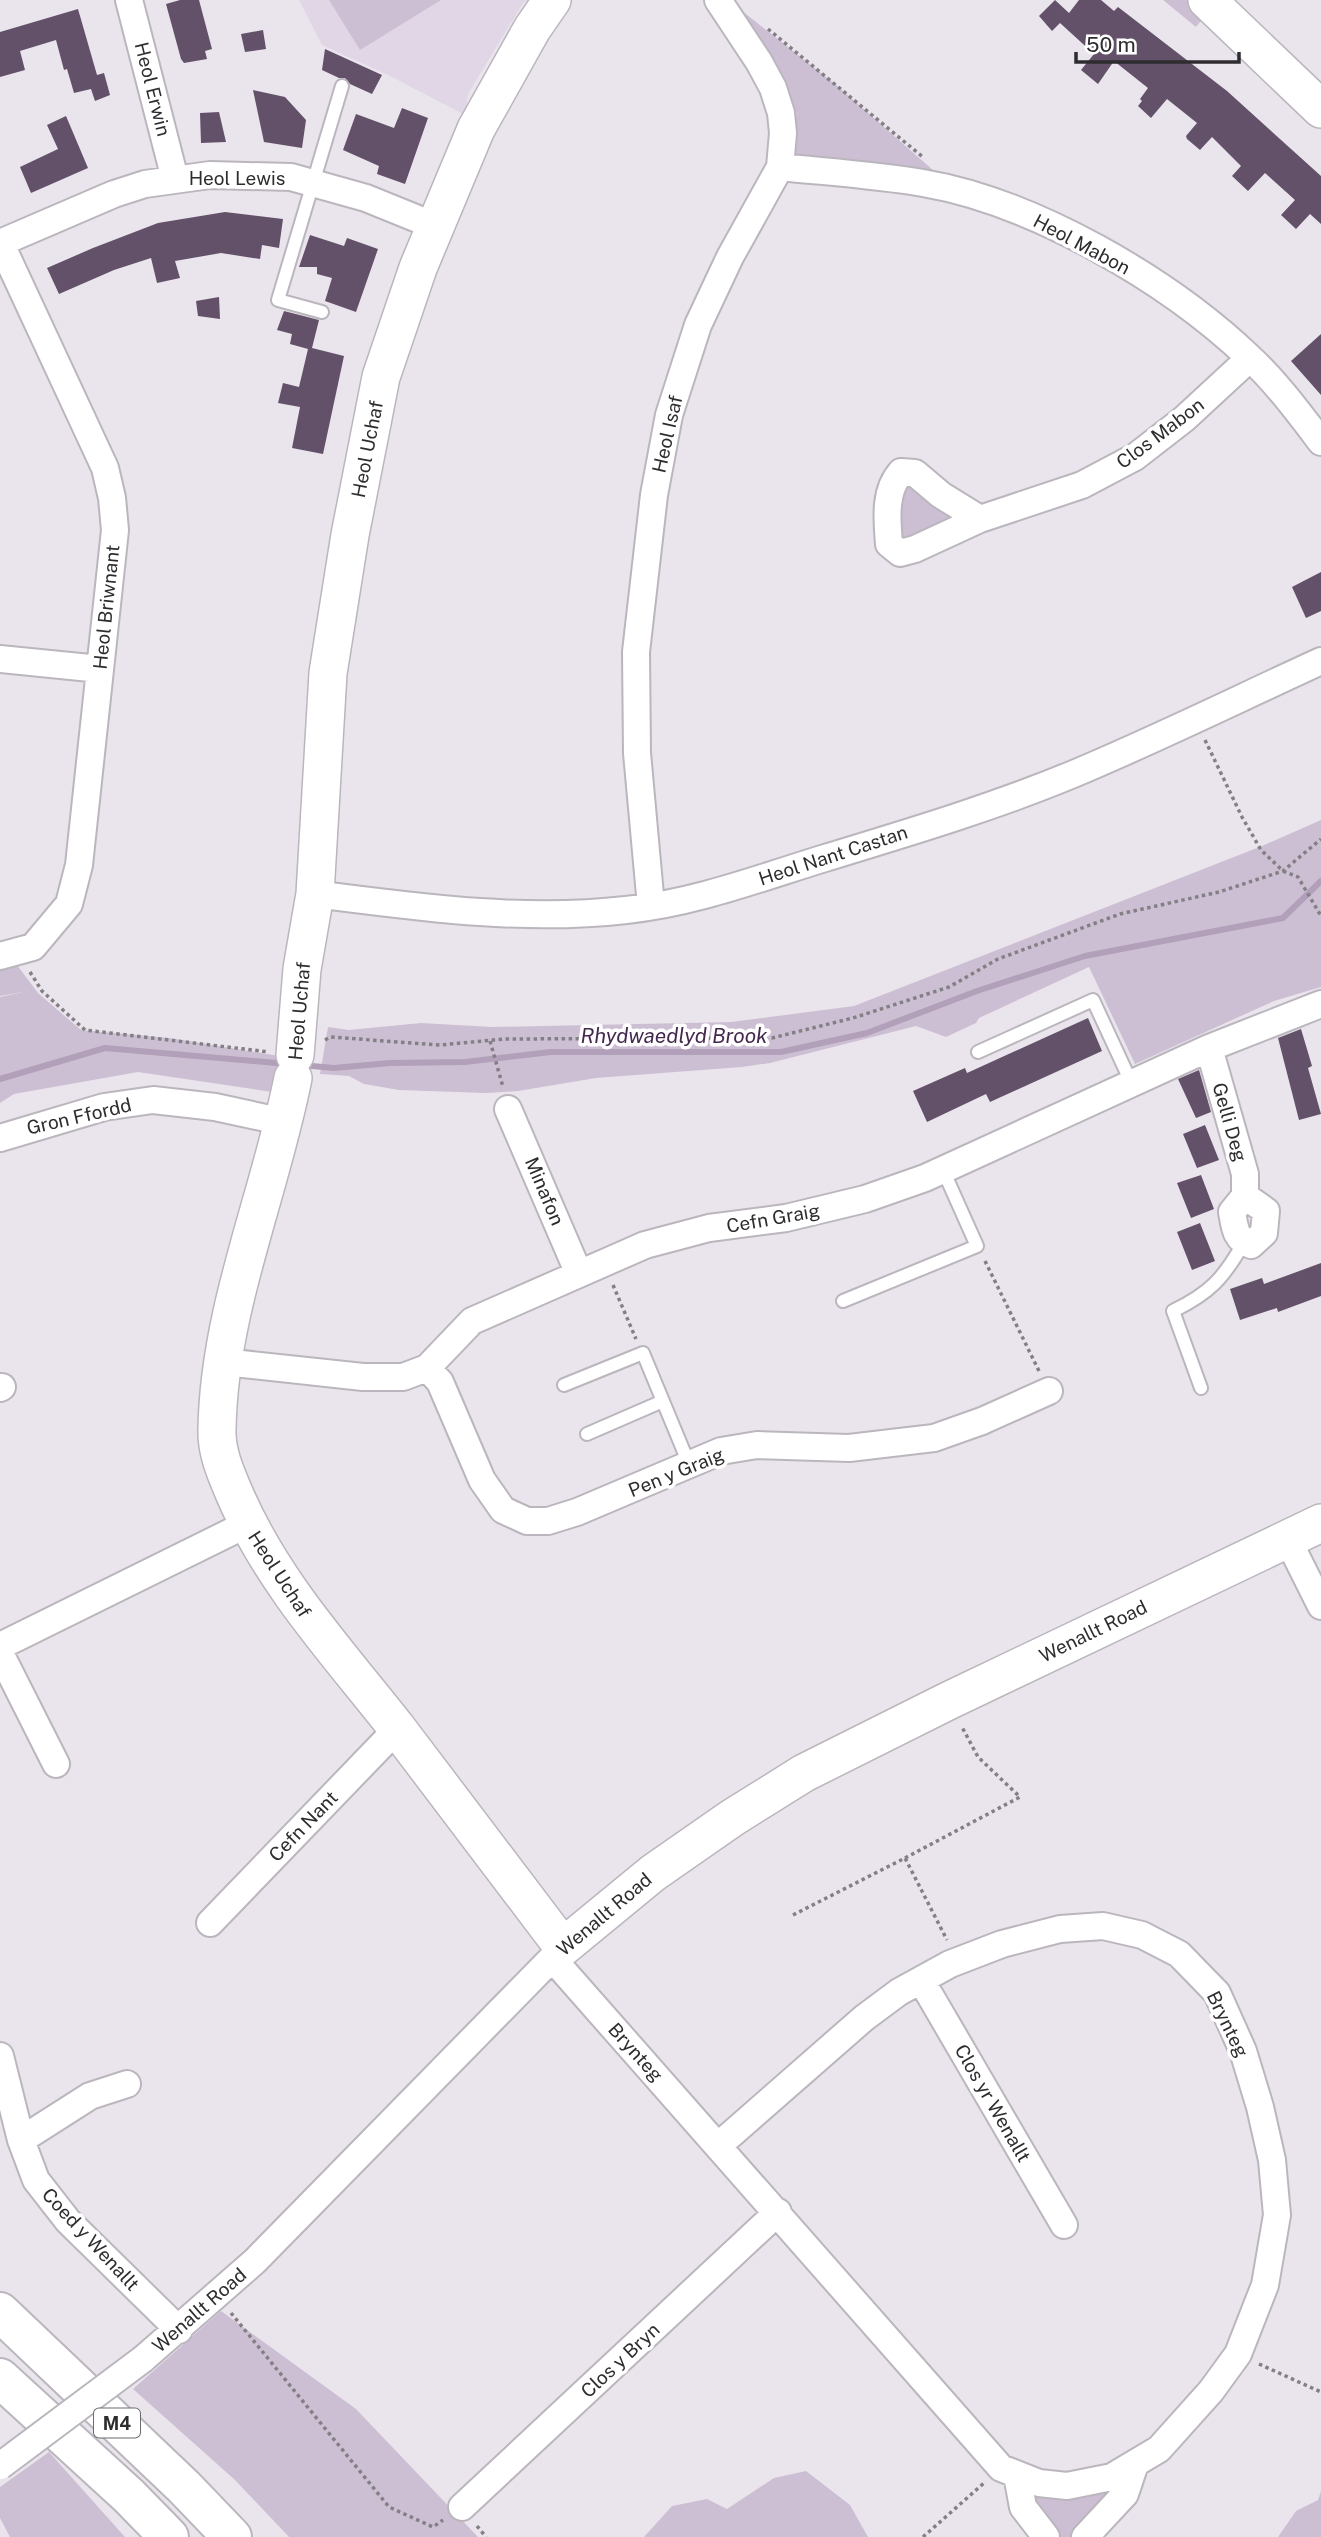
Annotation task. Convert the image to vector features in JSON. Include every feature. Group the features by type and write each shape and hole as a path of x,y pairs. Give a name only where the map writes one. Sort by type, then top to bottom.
{"highway":[{"name":"M4","path":"0,2312 184,2487 232,2537"},
{"name":"M4","path":"0,2378 129,2496 169,2537"}],"street":[{"name":"Heol Erwin","path":"129,0 175,178"},
{"name":"Heol Uchaf","path":"552,0 531,29 477,129 418,268 381,377 350,535 328,673 315,894 302,969 294,1067 284,1122 233,1304 216,1431 223,1468 247,1524 293,1598 397,1729 558,1953"},
{"name":"Heol Isaf","path":"651,906 636,753 636,652 654,495 669,415 698,325 730,257 780,167 783,133 781,113 760,61 718,0"},
{"path":"1207,0 1321,109"},
{"name":"Heol Mabon","path":"780,167 923,183 959,191 1055,226 1144,277 1214,326 1250,358 1321,442"},
{"name":"Heol Lewis","path":"0,242 114,194 175,178 210,175 278,176 314,182 366,198 435,226"},
{"name":"Heol Briwnant","path":"0,242 105,468 112,498 115,530 79,865 69,904 33,947 9,954"},
{"name":"Clos Mabon","path":"980,519 1082,485 1135,457 1184,419 1250,358"},
{"path":"0,659 100,669"},
{"name":"Heol Nant Castan","path":"315,894 439,910 520,915 597,913 651,906 733,887 974,810 1069,775 1321,661"},
{"name":"Cefn Graig","path":"428,1368 472,1321 645,1245 709,1228 786,1218 866,1199 943,1170 1209,1048 1321,1004"},
{"name":"Gelli Deg","path":"1209,1048 1245,1174 1245,1196 1232,1212 1237,1235 1244,1242"},
{"name":"Gron Ffordd","path":"0,1138 104,1107 153,1100 215,1107 284,1122"},
{"name":"Minafon","path":"508,1109 579,1274"},
{"path":"224,1362 363,1377 404,1377 428,1368"},
{"name":"Pen y Graig","path":"428,1368 440,1382 482,1480 503,1510 527,1521 548,1521 577,1512 722,1451 757,1445 849,1448 934,1438 982,1421 1049,1391"},
{"name":"Wenallt Road","path":"0,2466 143,2359 255,2261 558,1953 653,1872 804,1773 948,1701 1321,1523"},
{"path":"0,1646 247,1524"},
{"path":"1287,1538 1321,1606"},
{"path":"0,1653 56,1763"},
{"name":"Cefn Nant","path":"210,1923 397,1729"},
{"name":"Brynteg","path":"719,2145 864,2018 899,1992 958,1961 1002,1944 1060,1929 1103,1926 1142,1935 1179,1954 1217,1993 1243,2051 1261,2107 1272,2160 1278,2215 1265,2285 1238,2354 1211,2391 1159,2449 1112,2477 1067,2486 1039,2483 1009,2472"},
{"name":"Brynteg","path":"558,1953 719,2145 1009,2472 1023,2507 1046,2537"},
{"name":"Clos yr Wenallt","path":"921,1980 1064,2225"},
{"name":"Coed y Wenallt","path":"0,2056 21,2140 36,2180 68,2221 178,2330"},
{"path":"21,2140 90,2096 127,2084"},
{"name":"Clos y Bryn","path":"462,2507 778,2212"},
{"path":"1085,2537 1125,2494 1135,2464"}],"lane":[{"path":"322,312 278,300 342,86"},
{"path":"978,1052 1093,1000 1131,1082"},
{"path":"843,1301 977,1246 943,1170"},
{"path":"1201,1388 1173,1311 1198,1298 1228,1271 1244,1242"},
{"path":"564,1385 643,1353 689,1464"},
{"path":"587,1434 663,1401"}],"path":[{"path":"766,28 929,162"},
{"path":"1196,719 1242,817 1261,849 1283,871 1298,877 1321,916"},
{"path":"9,954 41,991 85,1030 294,1067 330,1037 440,1045 490,1041 652,1037 772,1038 853,1018 949,987 998,959 1120,914 1219,892 1283,871 1321,839"},
{"path":"490,1041 508,1109"},
{"path":"977,1246 1049,1391"},
{"path":"604,1263 643,1353"},
{"path":"793,1915 1020,1797 978,1756 948,1701"},
{"path":"905,1858 958,1961"},
{"path":"217,2295 389,2507 433,2527 462,2507"},
{"path":"1238,2354 1321,2392"},
{"path":"923,2537 1009,2472"}],"shaded area":[{"path":"299,0 528,0 523,3 468,94 465,115 322,45"},
{"path":"329,0 441,0 360,50"},
{"path":"728,0 835,84 958,192 782,166 783,126 799,112 785,121"},
{"path":"1163,0 1188,0 1205,16 1196,27"},
{"path":"901,472 980,519 900,553"},
{"path":"1321,820 1321,987 1274,1001 1135,1064 1089,967 979,1018 976,1023 946,1037 916,1026 770,1063 742,1067 596,1078 518,1091 486,1093 399,1090 364,1084 349,1076 320,1074 328,1027 349,1030 421,1023 492,1027 731,1022 854,1006 1262,846"},
{"path":"17,965 38,993 81,1030 170,1038 279,1056 272,1092 138,1072 14,1094 0,1103 0,997 23,992 0,996 0,967"},
{"path":"221,2311 356,2409 478,2537 289,2537 235,2480 133,2389"},
{"path":"49,2452 125,2537 10,2537 0,2518 0,2487"},
{"path":"1135,2464 1085,2537 1046,2537 1023,2507 1039,2483"},
{"path":"806,2471 850,2505 868,2537 644,2537 672,2506 707,2499 727,2509 774,2478"},
{"path":"1321,2491 1321,2537 1278,2537 1296,2511 1318,2500"}],"building":[{"path":"180,0 199,0 212,49 205,51 207,59 184,63 181,59 166,4"},
{"path":"1055,0 1069,13 1079,0 1101,0 1114,11 1118,7 1227,91 1321,176 1321,224 1310,214 1296,229 1281,215 1295,200 1265,173 1248,191 1232,176 1241,166 1212,137 1200,150 1187,139 1186,136 1197,123 1167,99 1151,118 1138,106 1148,88 1114,61 1098,84 1081,70 1094,54 1060,23 1052,31 1039,16"},
{"path":"78,9 97,75 104,73 110,95 95,101 91,89 74,93 56,40 20,51 25,70 0,77 0,32"},
{"path":"263,30 266,49 245,52 241,34"},
{"path":"325,49 382,75 372,94 350,84 345,78 322,70"},
{"path":"253,90 285,97 306,120 302,148 264,142"},
{"path":"402,108 428,118 405,184 377,174 379,166 343,150 356,114 394,128"},
{"path":"219,112 226,142 201,143 200,113"},
{"path":"66,116 88,168 31,193 20,167 58,149 47,125"},
{"path":"225,212 283,219 279,248 262,245 260,259 221,253 175,261 180,278 157,283 151,258 114,270 59,294 47,268 158,223"},
{"path":"310,235 344,246 347,238 378,249 356,312 325,301 332,278 317,274 317,267 299,267"},
{"path":"219,297 220,319 198,316 196,301"},
{"path":"284,311 319,320 312,348 344,356 323,454 292,448 300,407 278,403 283,383 299,387 308,349 290,344 292,334 277,330"},
{"path":"1321,334 1321,395 1291,361"},
{"path":"1321,572 1321,611 1306,618 1292,587"},
{"path":"1088,1018 1102,1051 990,1102 986,1094 927,1122 913,1091 965,1068 967,1073"},
{"path":"1301,1029 1312,1066 1308,1068 1321,1114 1299,1120 1278,1038"},
{"path":"1199,1070 1211,1112 1196,1118 1178,1079"},
{"path":"1205,1125 1219,1160 1197,1168 1183,1134"},
{"path":"1201,1175 1214,1209 1191,1218 1177,1183"},
{"path":"1200,1223 1215,1261 1192,1270 1177,1232"},
{"path":"1321,1263 1321,1296 1278,1312 1277,1308 1240,1320 1230,1289 1262,1278 1264,1284"}],"waterway":[{"name":"Rhydwaedlyd Brook","path":"301,1065 334,1068 390,1063 465,1062 551,1052 781,1052 867,1033 977,991 1085,956 1283,918 1321,881"},
{"name":"Rhydwaedlyd Brook","path":"0,1079 105,1048 287,1064"}]}
